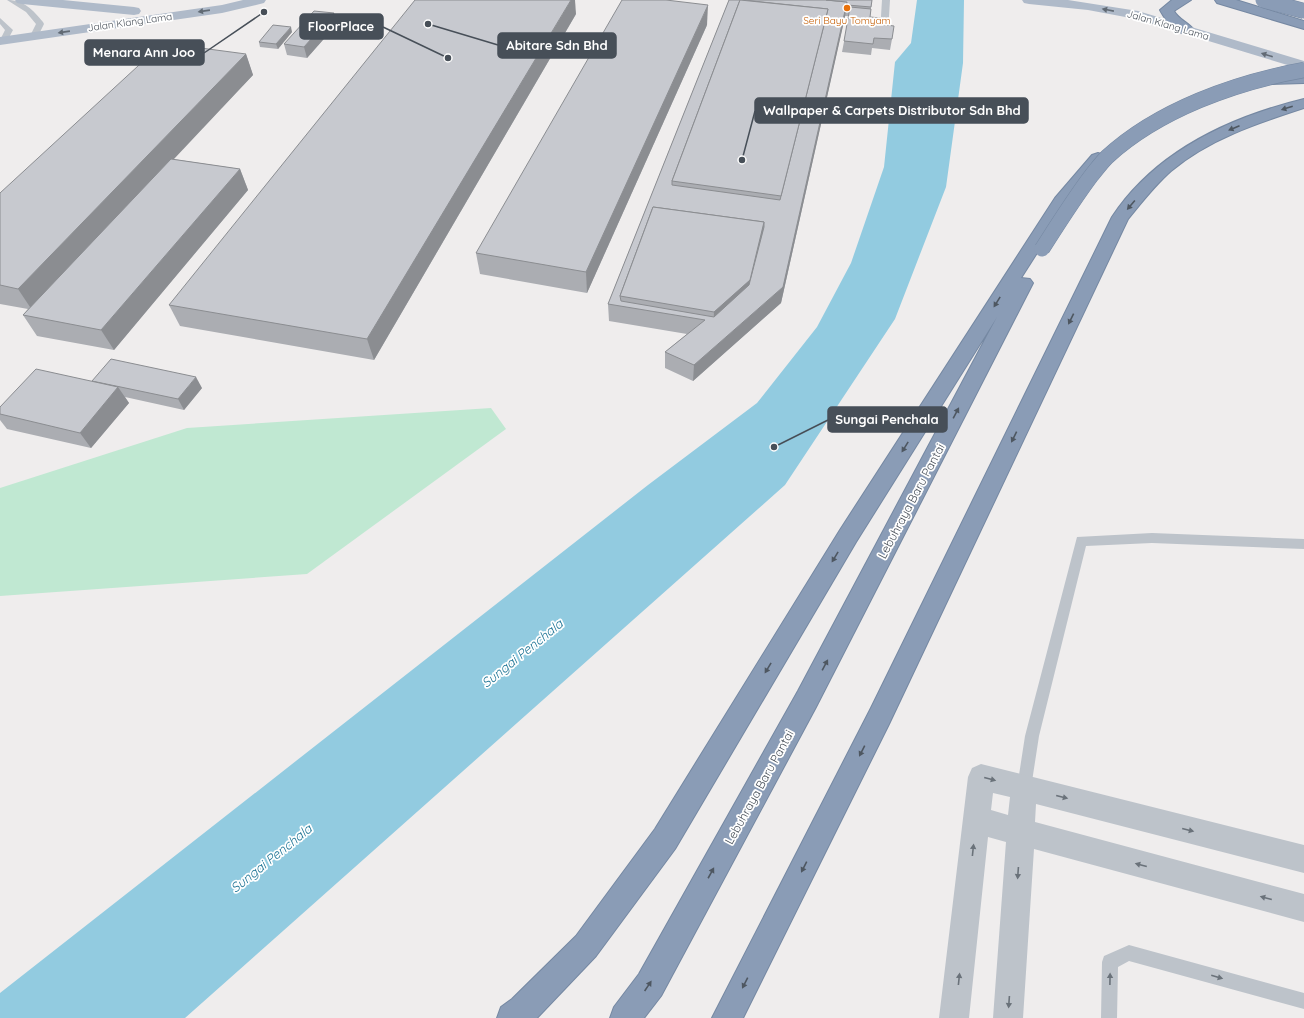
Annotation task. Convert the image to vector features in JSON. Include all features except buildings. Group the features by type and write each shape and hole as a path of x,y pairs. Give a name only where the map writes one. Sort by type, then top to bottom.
{"highway":[{"path":"1184,0 1176,3 1167,10 1172,20 1187,30"},
{"path":"1222,0 1304,25"},
{"path":"1248,0 1304,4"},
{"path":"1263,0 1304,11"},
{"name":"Lebuhraya Baru Pantai","path":"626,1018 650,985 807,699 1042,249 1071,202 1106,158 1150,124 1205,99 1248,83 1304,70"},
{"path":"512,1018 523,1010 586,946 665,840 848,536 1063,198 1098,158 1138,128 1191,98 1217,87 1256,81 1304,79"},
{"path":"727,1018 880,716 1120,218 1150,182 1189,151 1221,134 1263,116 1304,103"}],"main road":[{"path":"22,0 134,11"},
{"name":"Jalan Klang Lama","path":"37,30 134,11 204,0"},
{"name":"Jalan Klang Lama","path":"2,33 222,9 259,0"},
{"name":"Jalan Klang Lama","path":"1029,0 1088,6 1131,14 1304,66"},
{"name":"Jalan Klang Lama","path":"1126,0 1196,19"}],"street":[{"path":"954,1018 981,777 1304,859"},
{"path":"1008,1018 1024,788"},
{"path":"976,820 1021,834 1304,908"}],"lane":[{"path":"11,0 29,10 37,30"},
{"path":"884,33 886,0"},
{"path":"1024,788 1032,736 1081,541 1152,538 1304,544"},
{"path":"1109,1018 1110,962 1129,953 1304,1001"}],"green space":[{"path":"491,408 506,429 307,574 0,596 0,488 187,428"}],"water":[{"path":"917,0 964,0 963,63 946,187 895,319 785,485 185,1018 0,1018 0,993 648,485 757,403 817,327 851,263 884,167 895,62 911,43"}],"place":[{"name":"Seri Bayu Tomyam","path":"847,8"},
{"name":"Menara Ann Joo","path":"264,12"},
{"name":"Abitare Sdn Bhd","path":"428,24"},
{"name":"FloorPlace","path":"448,58"},
{"name":"Wallpaper & Carpets Distributor Sdn Bhd","path":"742,160"},
{"name":"Sungai Penchala","path":"774,447"}]}
